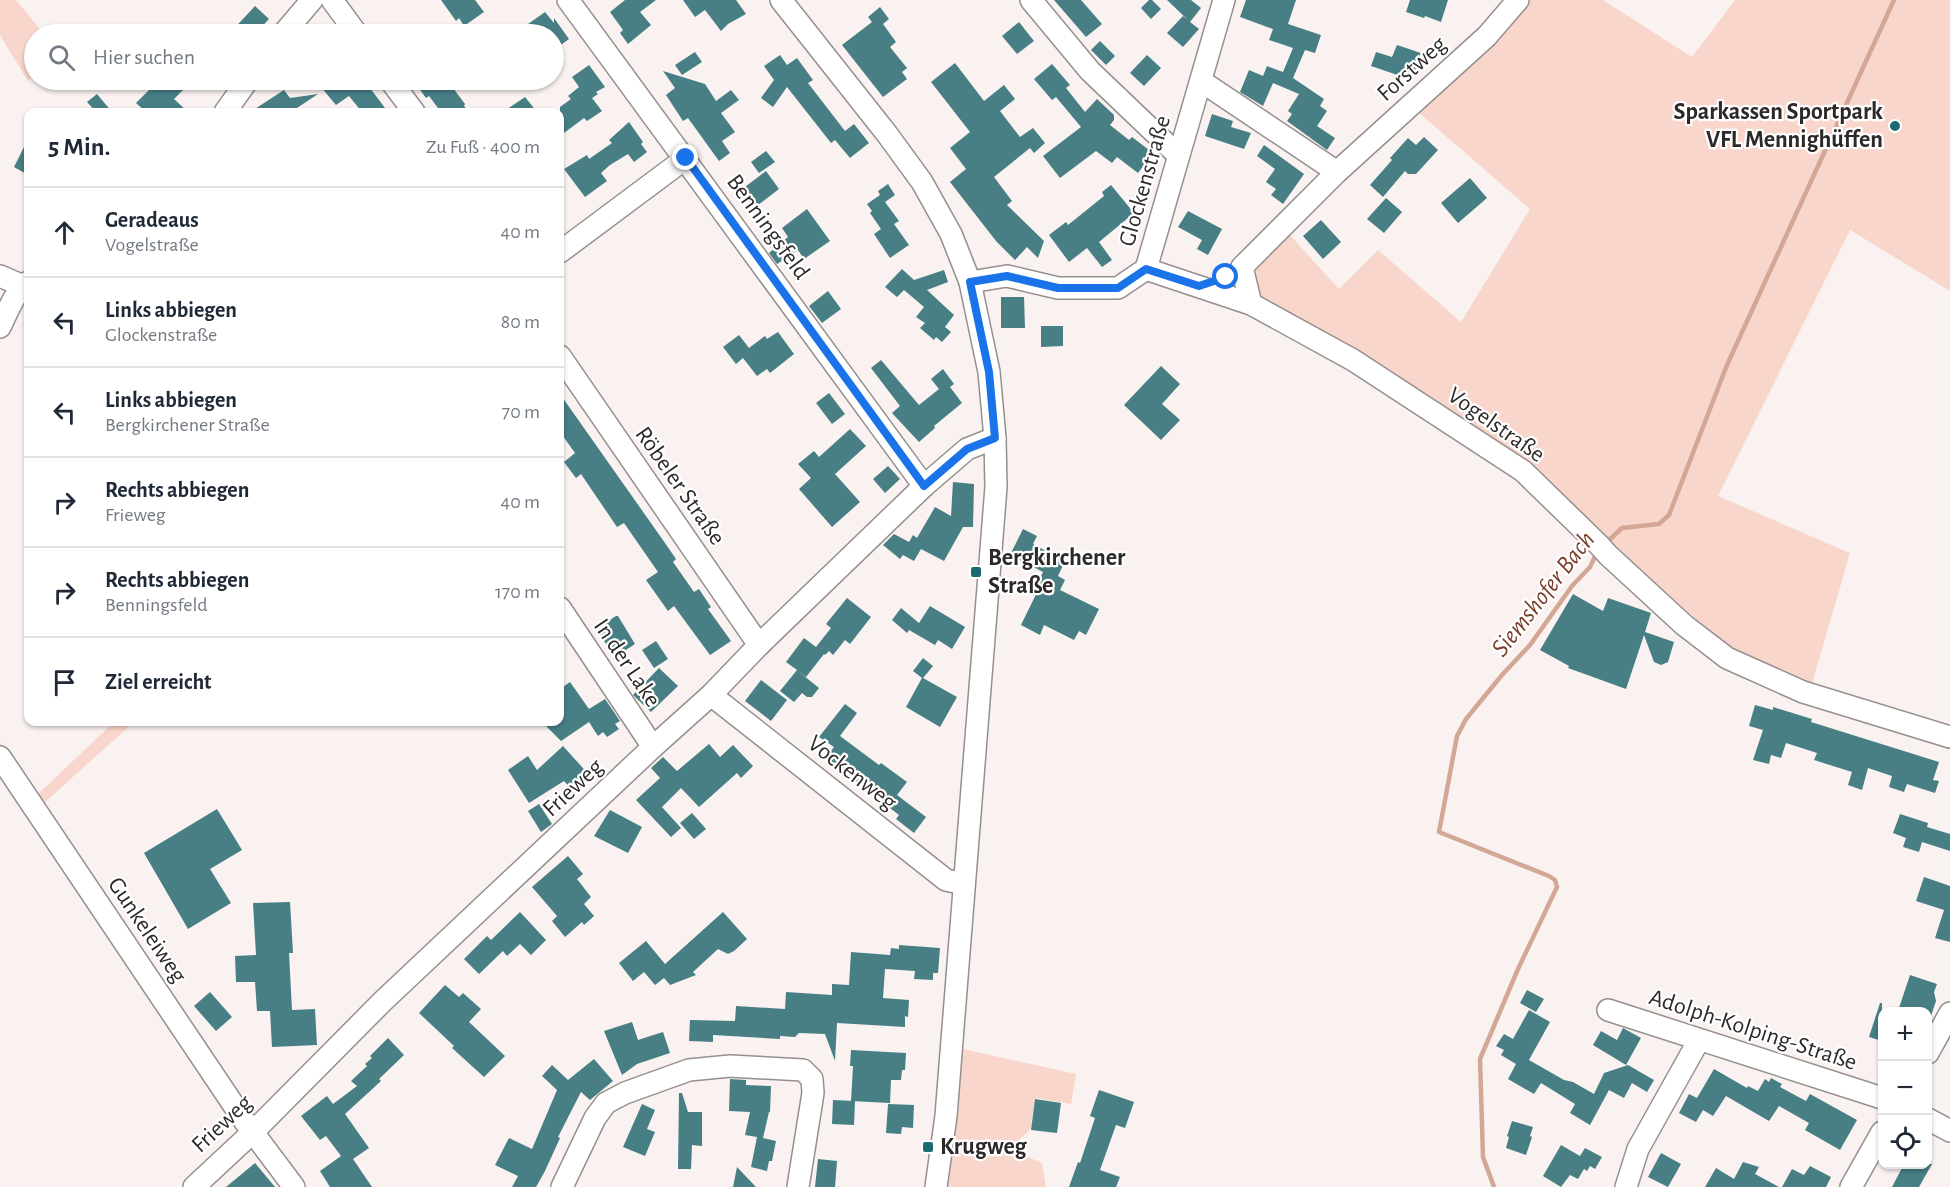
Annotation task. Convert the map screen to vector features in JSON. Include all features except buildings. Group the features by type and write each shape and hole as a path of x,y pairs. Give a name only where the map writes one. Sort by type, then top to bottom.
{"street":[{"path":"292,24 312,0"},
{"path":"332,0 350,24"},
{"name":"Benningsfeld","path":"568,0 686,158 924,486"},
{"path":"782,0 922,182 951,234 970,282 989,372 995,438 996,487 946,1116 936,1187"},
{"path":"1031,0 1090,71 1178,155"},
{"name":"Glockenstraße","path":"970,282 1007,276 1058,288 1118,288 1146,269 1224,0"},
{"name":"Forstweg","path":"1199,286 1226,277 1242,267 1337,172 1487,36 1518,0"},
{"path":"1201,81 1337,172"},
{"path":"230,108 241,90"},
{"path":"398,90 411,108"},
{"path":"564,249 686,158"},
{"path":"1242,267 1251,304"},
{"name":"Vogelstraße","path":"1146,269 1251,304 1353,360 1523,471 1684,625 1727,658 1803,692 1950,737"},
{"path":"0,276 24,283"},
{"path":"0,327 14,299 24,286"},
{"name":"Röbeler Straße","path":"564,362 759,645"},
{"name":"Frieweg","path":"194,1187 254,1131 383,1000 711,695 759,645 924,486 967,449 995,438"},
{"name":"In der Lake","path":"564,614 653,747"},
{"name":"Vockenweg","path":"711,695 946,880 964,884"},
{"name":"Gunkeleiweg","path":"0,757 243,1119 294,1187"},
{"name":"Adolph-Kolping-Straße","path":"1608,1010 1878,1097"},
{"path":"1932,1046 1950,1013"},
{"path":"1626,1187 1638,1149 1699,1040"},
{"path":"562,1187 595,1118 606,1103 645,1084 689,1070 730,1066 803,1070 812,1079 813,1093 798,1187"},
{"path":"1932,1121 1950,1131"},
{"path":"1851,1187 1878,1139"}],"shaded area":[{"path":"0,0 16,0 36,24 24,24 24,74 0,35"},
{"path":"1529,0 1603,0 1692,57 1735,0 1950,0 1950,291 1850,230 1718,496 1850,553 1811,687 1725,644 1612,546 1521,475 1353,365 1226,298 1288,233 1339,289 1378,250 1461,322 1530,209 1418,112 1491,41"},
{"path":"110,726 130,726 35,811 0,761 0,742 36,796"},
{"path":"963,1049 1076,1074 1071,1104 1035,1098 1030,1130 1009,1149 1042,1163 1046,1187 948,1187"}],"waterway":[{"name":"Siemshofer Bach","path":"1605,544 1622,528 1659,524 1669,515 1727,365 1894,0"},
{"name":"Siemshofer Bach","path":"1494,1187 1483,1157 1480,1059 1518,969 1557,887 1555,880 1549,876 1439,832 1457,736 1466,719 1530,645 1572,586 1590,567 1597,552"}],"place":[{"name":"Sparkassen Sportpark VFL Mennighüffen","path":"1895,126"},
{"name":"Bergkirchener Straße","path":"976,572"},
{"name":"Krugweg","path":"928,1147"}],"route":[{"path":"686,158 924,486 967,449 995,438 989,372 970,282 1007,276 1058,288 1118,288 1146,269 1199,286 1226,277"}]}
